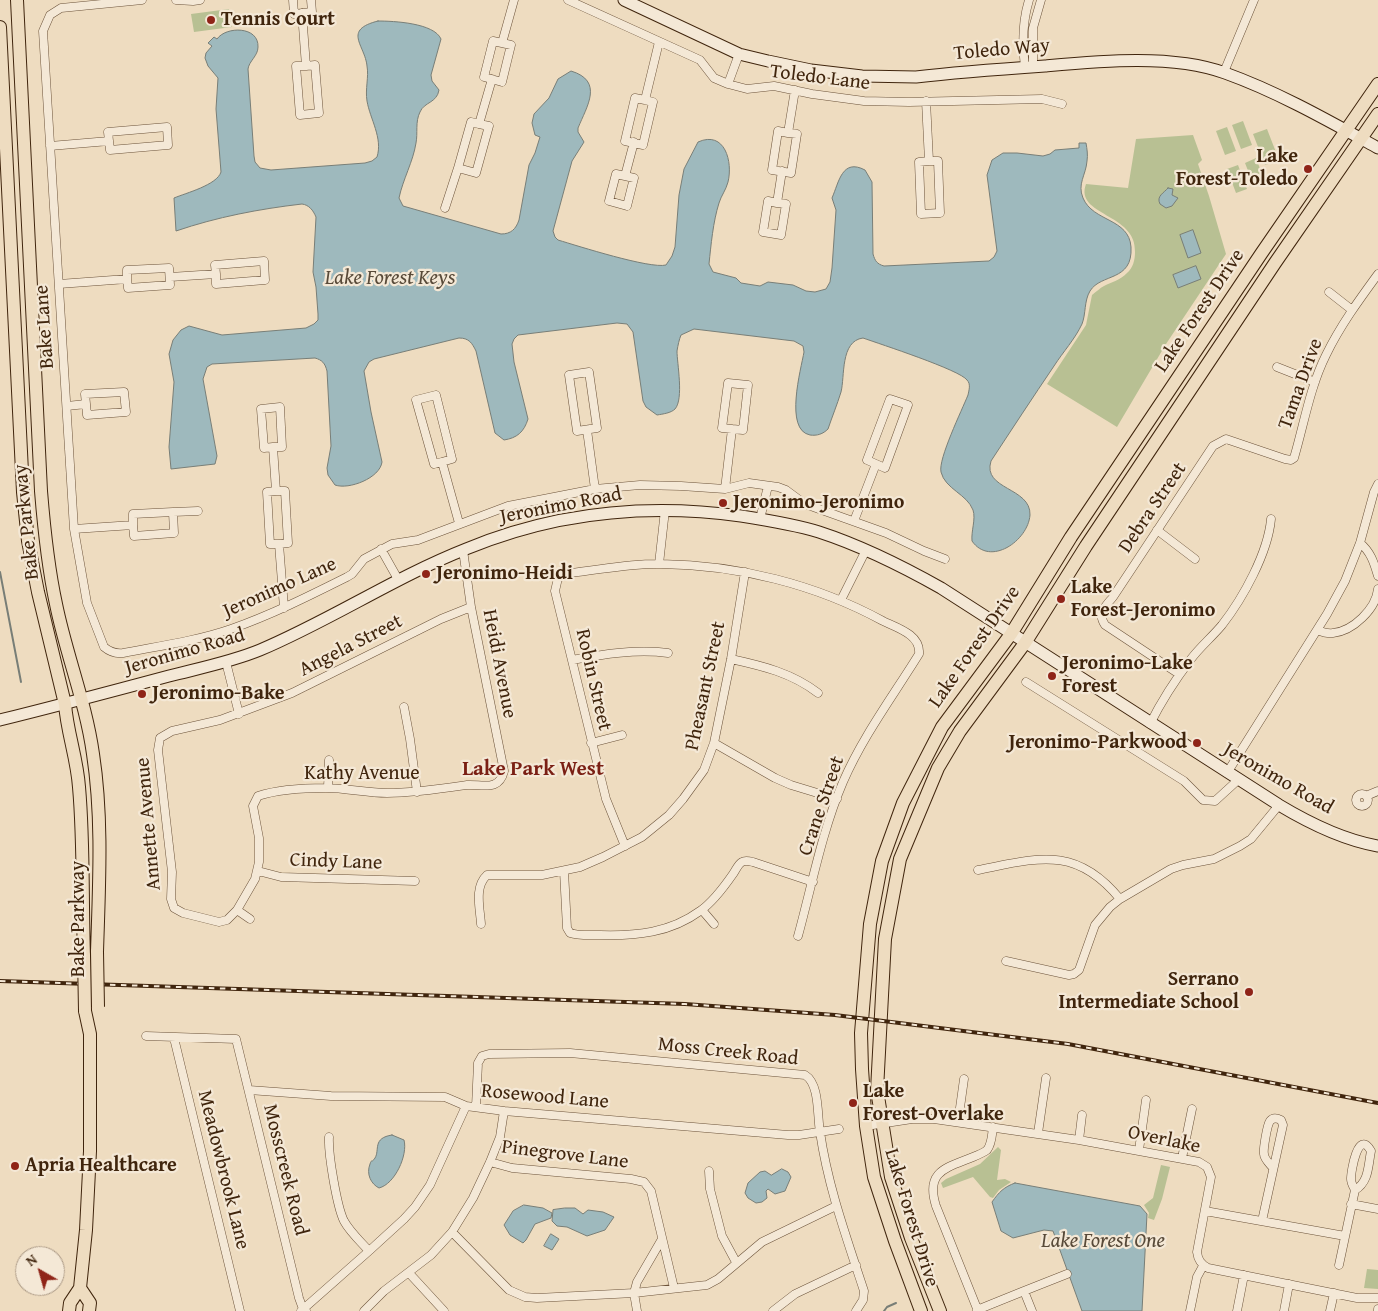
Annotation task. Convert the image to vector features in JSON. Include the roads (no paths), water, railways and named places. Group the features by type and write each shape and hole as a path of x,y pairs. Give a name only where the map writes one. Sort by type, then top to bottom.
{"main road":[{"name":"Bake Parkway","path":"17,0 45,539 56,604 82,700 93,752 97,786 99,834 98,1007 90,1034"},
{"name":"Toledo Way","path":"624,0 739,54 811,70 870,77 916,76 1110,61 1142,61 1172,62 1224,72 1291,102 1378,148"},
{"name":"Bake Parkway","path":"0,27 24,502 28,541 38,592 65,704 66,721 76,756 80,787 85,1011 90,1034 89,1184 80,1288 70,1303 69,1311"},
{"name":"Lake Forest Drive","path":"921,1311 874,1177 863,1108 861,1033 870,924 882,860 903,804 942,727 1010,634 1077,528 1378,84"},
{"name":"Lake Forest Drive","path":"940,1311 891,1178 877,1090 885,939 900,858 938,768 960,731 1025,643 1097,530 1275,263 1378,114"},
{"name":"Jeronimo Road","path":"0,720 226,662 262,649 463,550 516,531 557,521 611,512 647,510 711,512 760,519 810,530 866,550 941,588 1150,724 1279,805 1317,826 1366,844 1378,846"},
{"name":"Bake Parkway","path":"80,1288 90,1303 89,1311"}],"street":[{"name":"Bake Lane","path":"104,647 87,603 74,529 43,31 50,15 61,8 142,0"},
{"path":"176,0 200,0"},
{"path":"293,0 294,14 312,12 311,0"},
{"path":"502,43 514,0"},
{"name":"Toledo Lane","path":"568,0 700,60 714,78 747,89 774,86 812,94 864,101 1042,98 1062,104"},
{"path":"1029,0 1023,24 1022,42 1029,67"},
{"path":"1029,67 1033,28 1041,0"},
{"path":"1224,72 1254,0"},
{"path":"302,13 306,66"},
{"path":"493,41 502,43 511,45 502,82 484,77 493,41"},
{"path":"645,100 660,42"},
{"path":"728,84 739,54"},
{"path":"315,65 319,113 300,115 296,66 306,66 315,65"},
{"path":"479,124 492,79"},
{"path":"788,132 795,90"},
{"path":"635,98 645,100 653,102 643,145 625,140 635,98"},
{"path":"926,101 929,161"},
{"path":"445,208 471,122 489,126 476,173 458,168"},
{"path":"167,127 168,146 110,150 109,141 108,132 167,127"},
{"path":"778,131 788,132 797,134 791,173 772,170 778,131"},
{"path":"50,146 109,141"},
{"path":"625,176 634,142"},
{"path":"929,161 938,161 940,213 921,214 919,162 929,161"},
{"path":"777,203 782,171"},
{"path":"616,174 625,176 634,178 627,206 609,201 616,174"},
{"path":"768,201 777,203 786,204 782,235 763,232 768,201"},
{"path":"264,261 265,280 216,284 216,274 215,265 264,261"},
{"path":"169,268 170,285 128,288 127,279 126,270 169,268"},
{"path":"170,277 216,274"},
{"name":"Tama Drive","path":"1219,441 1233,440 1285,459 1291,460 1294,458 1315,382 1325,356 1352,310 1378,274"},
{"path":"59,284 127,279"},
{"path":"1328,292 1352,310"},
{"path":"1277,367 1315,382"},
{"path":"589,372 597,428 587,430 577,431 569,376 589,372"},
{"path":"728,383 748,385 743,430 732,429 722,428 728,383"},
{"path":"124,392 126,412 87,415 86,404 85,394 124,392"},
{"path":"436,395 452,459 442,462 434,464 416,400 436,395"},
{"path":"890,399 908,405 885,468 876,464 867,460 890,399"},
{"path":"67,406 86,404"},
{"path":"280,407 282,446 273,447 264,448 261,409 280,407"},
{"path":"725,489 732,429"},
{"path":"587,430 595,489"},
{"name":"Debra Street","path":"1179,674 1105,625 1100,618 1100,613 1113,597 1213,446 1219,441"},
{"path":"273,447 276,491"},
{"path":"442,462 459,523"},
{"path":"854,521 876,464"},
{"name":"Jeronimo Lane","path":"104,647 114,653 123,653 203,637 231,629 284,608 347,577 352,574 364,558 396,542 418,540 508,506 595,489 640,485 725,489 749,483 768,486 786,490 805,504 854,521 946,559"},
{"path":"1227,773 1317,630 1345,581 1360,543 1378,484"},
{"path":"760,519 768,486"},
{"path":"284,491 288,543 279,544 270,544 267,492 284,491"},
{"path":"665,510 659,564 716,567 745,572 783,581 841,600 866,550"},
{"path":"172,512 174,533 134,536 133,514 172,512 198,511"},
{"path":"1150,724 1165,695 1179,674 1221,626 1240,597 1265,549 1270,535 1271,519"},
{"path":"74,529 133,525"},
{"path":"1158,530 1195,559"},
{"path":"1360,543 1367,548 1372,556 1378,576"},
{"path":"279,544 284,608"},
{"path":"381,549 399,580"},
{"name":"Heidi Avenue","path":"463,550 471,607 504,771 503,777 499,782"},
{"name":"Robin Street","path":"625,846 610,813 555,591 558,578 570,573 659,564"},
{"name":"Pheasant Street","path":"481,924 479,888 481,880 487,875 542,874 580,867 642,837 676,808 704,770 714,743 731,659 745,572"},
{"path":"1317,630 1334,633 1355,623 1375,603 1378,590"},
{"name":"Crane Street","path":"798,936 824,839 843,783 875,721 919,654 920,648 918,642 906,633 841,600"},
{"name":"Angela Street","path":"160,738 172,731 239,714 300,690 441,618 471,607"},
{"path":"572,660 605,654 648,650 668,653"},
{"path":"731,659 763,666 790,675 806,683 818,693"},
{"path":"226,662 239,714"},
{"path":"1026,682 1184,781 1203,800 1215,801 1238,780"},
{"path":"404,707 417,792"},
{"path":"592,743 622,735"},
{"name":"Annette Avenue","path":"160,738 158,750 172,872 174,908 183,913 219,922 227,920 237,910"},
{"path":"714,743 775,778 837,799"},
{"path":"328,788 329,760"},
{"name":"Kathy Avenue","path":"258,871 260,850 253,806 258,796 303,789 328,788 385,793 417,792 470,785 485,786 499,782"},
{"path":"1366,796 1378,790"},
{"path":"1006,961 1069,975 1074,974 1082,964 1090,934 1110,907 1170,869 1214,859 1240,846 1251,839 1279,805"},
{"path":"978,870 1048,858 1068,861 1078,864 1095,874 1120,899"},
{"path":"564,871 566,924 570,933 580,935 623,936 644,934 673,926 702,910 735,872 740,862 744,860 813,882"},
{"path":"250,920 237,910 258,871"},
{"name":"Cindy Lane","path":"258,871 281,877 414,881"},
{"path":"702,910 714,924"},
{"path":"146,1036 174,1038"},
{"name":"Mosscreek Road","path":"174,1038 236,1039 303,1310"},
{"name":"Meadowbrook Lane","path":"174,1038 240,1311"},
{"name":"Moss Creek Road","path":"476,1108 477,1066 482,1056 489,1054 570,1053 805,1075 815,1088 820,1132 836,1206 864,1291 863,1300 856,1311"},
{"path":"1038,1133 1046,1078"},
{"path":"958,1122 964,1079"},
{"name":"Rosewood Lane","path":"249,1090 380,1098 445,1097 476,1108 788,1135 839,1130"},
{"path":"1138,1150 1146,1100"},
{"path":"303,1310 404,1219 422,1198 430,1185 466,1106"},
{"path":"1182,1158 1192,1109"},
{"path":"364,1311 379,1295 431,1255 452,1232 473,1198 490,1162 500,1137 504,1111"},
{"path":"1078,1140 1082,1115"},
{"name":"Overlake","path":"866,1126 924,1118 1038,1133 1182,1158 1204,1164 1210,1171 1211,1176 1198,1252 1203,1266"},
{"path":"1262,1221 1283,1125 1281,1120 1277,1118 1272,1119 1269,1123 1264,1152 1265,1158 1273,1168"},
{"path":"993,1128 988,1149 941,1170 935,1179 932,1189 936,1206 978,1310 1067,1274"},
{"path":"329,1137 328,1150 342,1216 348,1227 369,1251"},
{"path":"1339,1265 1352,1204 1354,1190 1351,1180 1356,1150 1360,1146 1368,1146 1371,1151 1365,1181 1362,1186 1354,1190"},
{"name":"Pinegrove Lane","path":"490,1162 512,1168 631,1179 644,1182 650,1191 674,1288"},
{"path":"709,1171 710,1189 722,1236 736,1262"},
{"path":"1352,1204 1378,1209"},
{"path":"452,1232 509,1290 525,1297 634,1293 711,1283 762,1242 836,1206"},
{"path":"1205,1211 1345,1236"},
{"path":"637,1311 634,1293 637,1282 662,1239"},
{"path":"773,1311 795,1294 856,1265"},
{"path":"1190,1311 1197,1277 1203,1266 1357,1298 1378,1298"},
{"path":"409,1273 444,1311"},
{"path":"1236,1311 1244,1276"},
{"path":"1284,1311 1289,1284"},
{"path":"1024,1291 1032,1311"},
{"path":"1330,1311 1334,1293"}],"water":[{"name":"Lake Forest Keys","path":"378,21 403,22 422,26 430,29 441,39 431,75 432,81 439,90 436,98 424,106 418,116 415,150 399,198 403,206 501,234 513,230 519,220 529,165 540,137 535,135 532,123 534,114 549,98 558,79 571,71 581,75 587,81 590,95 578,128 578,132 584,142 572,161 553,231 555,237 558,240 645,264 666,265 675,247 679,195 684,169 698,142 707,139 715,140 721,144 728,157 729,174 715,218 709,264 713,272 736,278 741,283 760,286 768,282 793,285 806,291 815,292 826,289 830,282 832,268 836,210 832,198 842,174 851,167 865,170 872,182 873,254 878,263 884,266 989,261 997,251 987,175 992,160 1003,153 1043,156 1055,150 1079,148 1079,143 1086,143 1087,159 1081,193 1088,206 1094,212 1124,230 1129,238 1131,247 1130,258 1122,272 1101,281 1090,291 1079,330 991,461 990,470 993,478 1016,493 1028,506 1030,515 1028,525 1023,534 1016,542 998,551 988,552 980,548 972,541 974,517 970,504 943,478 941,466 943,457 968,395 969,385 967,380 936,364 863,338 850,346 847,352 841,392 828,429 815,435 802,431 798,422 796,398 804,352 803,346 794,341 694,329 681,335 677,351 680,389 678,404 675,409 657,415 646,407 643,401 633,332 627,324 617,323 518,335 512,344 514,362 528,419 519,434 504,440 495,433 476,351 468,340 459,338 374,359 369,362 364,371 382,462 380,468 370,478 348,486 335,485 328,475 327,468 331,446 327,371 323,362 315,358 212,364 207,367 203,379 217,456 215,464 171,469 169,447 174,382 169,354 173,340 181,330 189,326 222,335 306,328 318,320 313,272 316,217 309,207 302,204 254,211 176,231 174,198 208,185 221,172 216,109 218,78 208,66 205,58 206,53 212,46 208,43 214,37 217,39 221,35 234,30 248,32 257,40 258,50 248,69 254,156 255,162 260,168 271,170 365,163 377,157 378,143 367,101 367,66 358,34 367,25"},
{"path":"1168,188 1173,189 1172,195 1178,198 1172,206 1166,208 1160,204 1159,199"},
{"path":"1193,230 1201,253 1188,258 1180,235"},
{"path":"1196,266 1201,279 1178,288 1173,275"},
{"path":"392,1135 404,1140 404,1153 395,1175 390,1181 379,1188 370,1178 369,1168 371,1161 374,1160 376,1155 379,1141"},
{"path":"782,1169 788,1172 791,1177 785,1191 775,1194 768,1189 766,1191 767,1198 762,1202 756,1203 748,1198 745,1193 748,1183 760,1172 765,1171 771,1175"},
{"name":"Lake Forest One","path":"1015,1183 1140,1206 1147,1214 1142,1311 1082,1311 1053,1231 1044,1230 1013,1238 1001,1231 992,1202 1002,1190"},
{"path":"524,1205 543,1208 552,1213 551,1218 535,1224 523,1243 510,1235 504,1225 513,1211"},
{"path":"575,1208 583,1214 588,1210 603,1212 614,1217 605,1230 587,1236 567,1227 557,1226 552,1221 553,1210"},
{"path":"551,1234 559,1239 552,1250 544,1246"}],"waterway":[{"path":"0,572 21,682"},
{"path":"884,1311 887,1307 896,1303"}],"railway":[{"path":"0,981 685,1004 835,1015 1068,1044 1378,1103"}],"place":[{"name":"Tennis Court","path":"211,20"},
{"name":"Lake Forest-Toledo","path":"1308,169"},
{"name":"Jeronimo-Jeronimo","path":"723,503"},
{"name":"Jeronimo-Heidi","path":"426,574"},
{"name":"Lake Forest-Jeronimo","path":"1061,599"},
{"name":"Jeronimo-Lake Forest","path":"1052,676"},
{"name":"Jeronimo-Bake","path":"142,694"},
{"name":"Jeronimo-Parkwood","path":"1197,743"},
{"name":"Serrano Intermediate School","path":"1249,992"},
{"name":"Lake Forest-Overlake","path":"853,1103"},
{"name":"Apria Healthcare","path":"15,1166"}],"district":[{"name":"Lake Park West","path":"533,770"}]}
